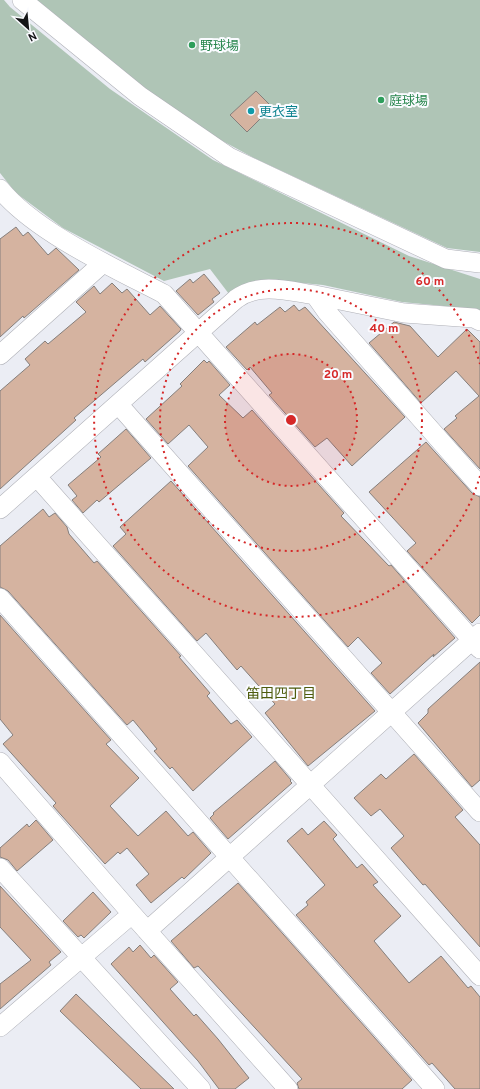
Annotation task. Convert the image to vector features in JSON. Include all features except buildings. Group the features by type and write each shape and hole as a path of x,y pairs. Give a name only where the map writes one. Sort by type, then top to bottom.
{"street":[{"path":"22,0 140,96 229,157 446,259 480,263"},
{"path":"3,201 56,235 104,263 164,294 200,332 477,640 392,712 147,931"},
{"path":"0,355 104,263"},
{"path":"0,509 38,477 244,293 265,289 315,295 404,313 474,318 480,321"},
{"path":"315,295 327,312 480,486"},
{"path":"118,404 480,812"},
{"path":"38,477 480,976"},
{"path":"0,598 435,1089"},
{"path":"0,762 132,914 288,1089"},
{"path":"0,868 202,1089"},
{"path":"0,1027 132,914"}],"green space":[{"path":"0,0 4,0 10,7 110,89 213,160 409,256 480,279 480,311 402,302 323,285 271,280 254,281 229,294 210,269 164,281 63,228 16,193 0,173"},
{"path":"37,0 480,0 480,252 447,248 254,158 182,119"}],"place":[{"name":"野球場","path":"192,45"},
{"name":"庭球場","path":"381,100"},
{"name":"更衣室","path":"251,111"}],"district":[{"name":"笛田四丁目","path":"281,693"}]}
